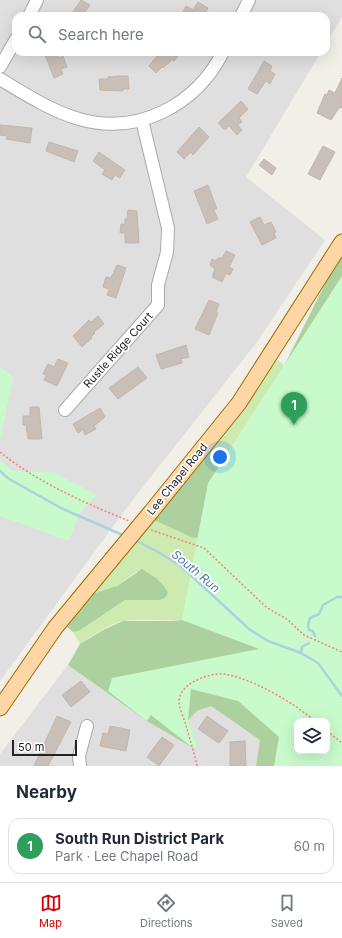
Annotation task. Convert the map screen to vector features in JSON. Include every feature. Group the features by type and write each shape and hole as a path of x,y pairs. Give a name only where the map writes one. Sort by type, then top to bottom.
{"main road":[{"name":"Lee Chapel Road","path":"0,708 55,628 239,403 342,242"}],"street":[{"path":"31,12 37,0"},
{"path":"243,12 249,0"},
{"path":"0,67 12,45"},
{"path":"0,79 62,113 80,119 110,123 142,120 172,108 192,94 208,77 221,56"},
{"name":"Rustle Ridge Court","path":"65,410 158,305 158,285 166,252 168,228 142,120"},
{"path":"80,766 80,756 86,726"}],"path":[{"path":"0,452 14,463 66,493 134,523"},
{"path":"147,528 204,548 266,607 288,620 304,635 342,652"},
{"path":"196,766 193,749 179,701 185,687 198,680 214,674 223,674 241,679 270,692 311,718"},
{"path":"330,733 342,743"}],"shaded area":[{"path":"0,0 342,0 342,17 330,37 330,12 12,12 12,56 319,56 246,177 325,240 257,342 128,506 0,681"},
{"path":"68,665 147,721 198,747 188,720 197,711 211,706 261,740 256,766 0,766 0,754"}],"green space":[{"path":"342,250 342,766 338,764 337,766 256,766 260,740 211,706 197,711 188,720 198,747 193,748 147,721 68,665 80,644 105,629 123,621 173,621 190,619 284,366"},
{"path":"342,276 342,766 338,764 337,766 274,766 279,737 238,701 191,689 188,720 198,747 193,748 151,715 147,721 108,691 112,678 259,649 182,620 208,483"},
{"path":"276,358 284,366 288,377 190,619 132,620 118,622 101,630 80,644 73,632 79,631 125,600 159,600 137,571 117,586 95,593 154,520 193,538 223,455 213,447"},
{"path":"0,367 13,377 0,442"},
{"path":"213,447 223,455 227,462 201,537 193,538 154,520"},
{"path":"0,461 13,471 53,472 97,495 79,514 69,541 0,516"},
{"path":"142,569 156,578 164,586 168,593 165,598 159,600 125,600 79,631 73,632 67,627 95,593 117,586"}],"building":[{"path":"81,0 90,5 85,12 73,12"},
{"path":"198,2 208,8 206,12 183,12 186,6 193,10"},
{"path":"46,56 58,56 59,58 63,56 67,67 61,69 63,74 54,78"},
{"path":"157,56 178,56 174,61 173,59 156,73 149,66"},
{"path":"264,61 272,66 270,71 275,74 270,84 266,81 257,94 248,89"},
{"path":"128,76 129,89 123,89 123,91 100,90 99,79 108,79 108,77"},
{"path":"342,78 342,108 339,108 331,120 317,113 325,94 327,95 329,90 335,93"},
{"path":"241,101 248,109 239,118 242,122 238,125 242,130 237,135 229,126 225,130 218,123"},
{"path":"0,125 32,128 30,143 6,139 7,136 0,135"},
{"path":"199,127 209,137 193,155 191,152 184,159 177,152"},
{"path":"49,142 78,151 74,162 46,151"},
{"path":"323,146 335,152 320,180 308,174"},
{"path":"99,152 125,170 120,178 115,175 112,180 102,174 105,170 93,161"},
{"path":"264,159 276,168 272,175 259,165"},
{"path":"208,185 217,209 214,210 218,219 207,224 194,191"},
{"path":"128,210 137,211 139,243 125,243 125,233 120,233 121,224 125,224 125,219 127,219"},
{"path":"260,217 264,225 271,222 276,232 274,234 276,238 262,245 250,222"},
{"path":"226,251 235,255 229,267 233,269 230,275 226,273 222,282 212,277 215,269 210,265 212,259 216,261 218,258 222,258"},
{"path":"117,265 126,268 116,298 107,295 109,289 103,287 106,277 111,278"},
{"path":"209,300 219,304 216,312 218,313 209,335 195,329"},
{"path":"98,316 104,324 94,332 95,333 91,337 92,338 82,347 73,336 89,320 91,322"},
{"path":"186,345 189,357 181,359 182,363 161,369 156,355"},
{"path":"58,359 68,363 57,386 44,380 46,375 43,374 48,364 54,367"},
{"path":"138,367 147,378 118,399 109,388"},
{"path":"30,407 39,407 42,439 28,439 26,425 23,425 23,416 30,416"},
{"path":"100,408 105,417 94,426 96,429 85,435 83,430 78,433 73,424"},
{"path":"81,681 90,692 71,707 62,695"},
{"path":"57,716 71,722 48,766 34,766"},
{"path":"207,716 228,731 219,743 198,729"},
{"path":"110,726 130,730 126,751 100,746 103,733 108,734"},
{"path":"162,737 174,745 159,766 147,757"},
{"path":"245,741 246,766 230,766 230,742"}],"waterway":[{"name":"South Run","path":"0,471 9,479 63,509 125,536"},
{"name":"South Run","path":"135,540 182,567 249,629 268,641 301,653 318,663 342,696"},
{"path":"315,636 313,631 309,630 308,625 310,618 319,614 323,605 337,597 342,597"},
{"path":"301,653 302,647 309,643"}],"place":[{"name":"South Run District Park","path":"294,425"}]}
